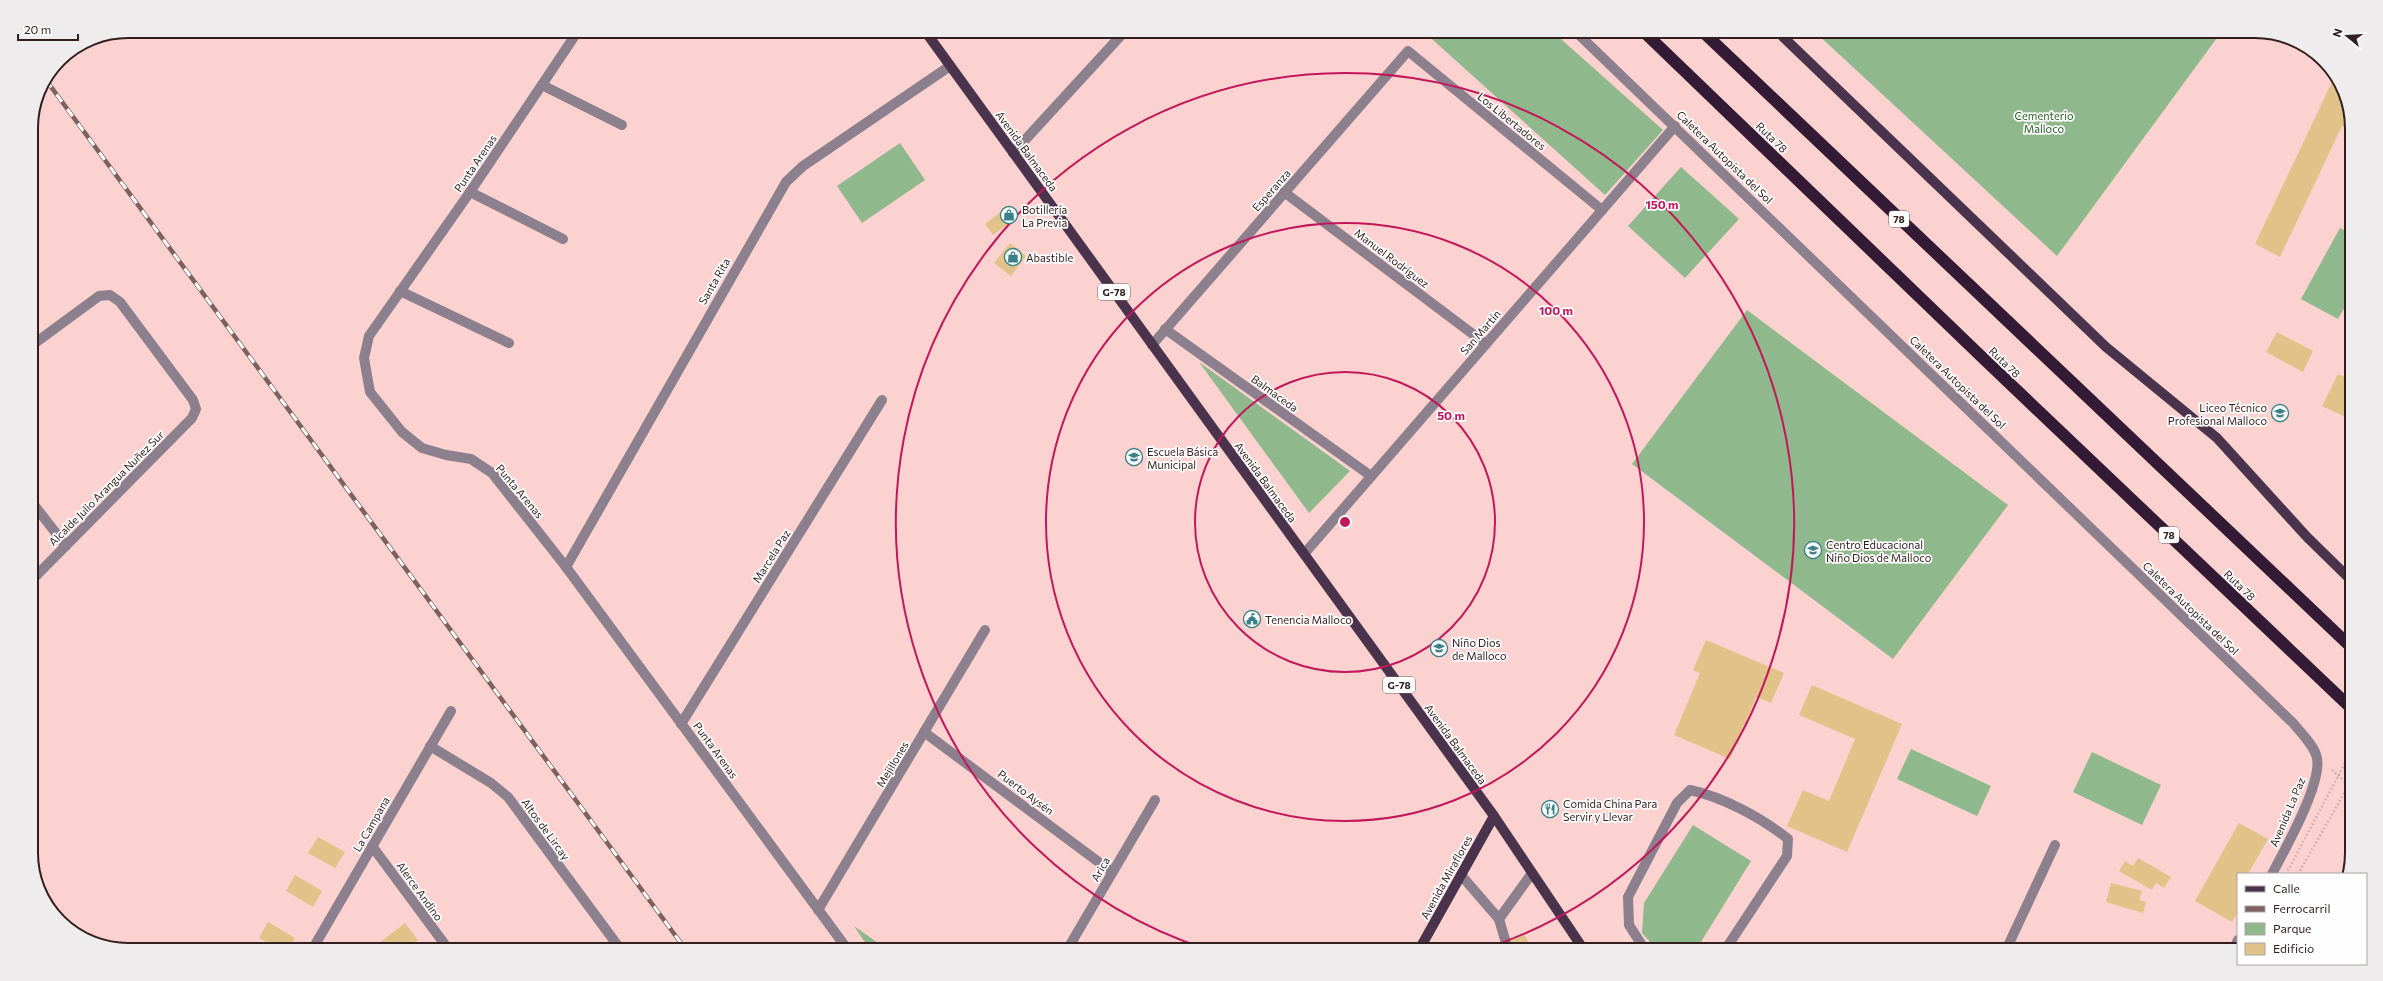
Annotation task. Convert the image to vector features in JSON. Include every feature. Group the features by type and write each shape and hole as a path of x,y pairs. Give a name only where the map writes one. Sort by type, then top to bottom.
{"highway":[{"name":"Ruta 78","path":"1650,38 1992,367 2345,702"},
{"name":"78","path":"1709,38 2345,641"}],"main road":[{"name":"Avenida Balmaceda","path":"929,38 1494,816 1579,943"},
{"path":"1784,38 2106,347 2217,438 2307,537 2345,574"},
{"name":"Avenida Miraflores","path":"1424,943 1494,816"}],"street":[{"name":"Punta Arenas","path":"573,38 470,192 369,336 364,358 370,392 402,432 422,448 446,455 471,459 492,473 566,567 843,943"},
{"path":"1013,153 1119,38"},
{"name":"Caletera Autopista del Sol","path":"1582,38 2293,723 2310,744 2317,758"},
{"name":"Esperanza","path":"1152,344 1408,51"},
{"name":"Los Libertadores","path":"1408,51 1602,210"},
{"name":"Santa Rita","path":"566,567 786,182 804,166 950,66"},
{"path":"542,85 622,125"},
{"name":"San Martín","path":"1304,554 1675,126"},
{"path":"470,192 563,239"},
{"name":"Manuel Rodríguez","path":"1284,192 1486,344"},
{"path":"400,291 509,343"},
{"name":"Alcalde Julio Arangua Nuñez Sur","path":"38,341 99,296 110,295 120,302 193,400 196,409 192,418 38,574"},
{"name":"Balmaceda","path":"1165,329 1371,476"},
{"name":"Marcela Paz","path":"681,724 882,400"},
{"path":"38,510 66,546"},
{"name":"Mejillones","path":"818,910 985,630"},
{"name":"La Campana","path":"316,943 451,711"},
{"name":"Puerto Aysén","path":"924,732 1112,872"},
{"name":"Altos de Lircay","path":"430,746 491,783 508,797 615,943"},
{"name":"Avenida La Paz","path":"2272,873 2309,798 2317,770 2317,758"},
{"path":"1641,943 1629,925 1628,897 1677,803 1690,790 1706,794 1771,824 1788,839 1787,856 1730,943"},
{"name":"Arica","path":"1071,943 1154,800"},
{"path":"2009,943 2055,845"},
{"name":"Alerce Andino","path":"372,846 444,943"},
{"path":"1499,918 1532,874"},
{"path":"1461,875 1499,918 1506,943"}],"path":[{"path":"2287,873 2345,763"},
{"path":"2299,873 2345,792"}],"green space":[{"path":"1431,38 1560,38 1663,130 1605,195"},
{"name":"Cementerio Malloco","path":"1822,38 2217,38 2057,256"},
{"path":"900,143 925,180 862,223 837,186"},
{"path":"1681,167 1739,219 1685,278 1628,226"},
{"path":"2340,228 2345,230 2345,307 2338,319 2301,299"},
{"path":"1747,310 2008,505 1893,659 1632,464"},
{"path":"1199,362 1350,471 1309,513"},
{"path":"1911,749 1991,786 1977,816 1897,779"},
{"path":"2092,752 2161,785 2142,825 2073,792"},
{"path":"1693,825 1751,861 1700,943 1651,943 1642,933 1644,903"},
{"path":"854,926 878,943 865,943"}],"building":[{"path":"2331,84 2335,86 2340,99 2345,127 2342,126 2280,257 2255,244"},
{"path":"1008,206 1016,218 993,235 985,224"},
{"path":"1010,243 1026,256 1011,276 994,263"},
{"path":"2277,332 2313,351 2303,372 2266,352"},
{"path":"2338,374 2345,377 2345,417 2322,406"},
{"path":"1706,640 1784,673 1771,703 1756,697 1730,759 1674,735 1700,673 1693,670"},
{"path":"1812,685 1902,724 1847,852 1787,826 1803,790 1829,801 1855,739 1799,715"},
{"path":"2239,823 2268,839 2249,873 2237,873 2237,913 2232,922 2195,901"},
{"path":"318,837 345,852 335,868 308,853"},
{"path":"2138,858 2171,877 2164,888 2156,883 2152,890 2119,871 2125,861 2133,866"},
{"path":"295,875 322,891 313,907 286,891"},
{"path":"2111,883 2142,891 2139,900 2146,902 2143,913 2106,902"},
{"path":"268,922 295,938 292,943 268,943 259,938"},
{"path":"405,923 418,940 414,943 379,943"},
{"path":"1523,933 1529,943 1508,943"}],"railway":[{"path":"49,84 681,943"}],"place":[{"name":"Botillería La Previa","path":"1009,215"},
{"name":"Abastible","path":"1013,257"},
{"name":"Liceo Técnico Profesional Malloco","path":"2280,413"},
{"name":"Escuela Básica Municipal","path":"1134,457"},
{"name":"Centro Educacional Niño Dios de Malloco","path":"1813,550"},
{"name":"Tenencia Malloco","path":"1252,619"},
{"name":"Niño Dios de Malloco","path":"1439,648"},
{"name":"Comida China Para Servir y Llevar","path":"1550,809"}]}
